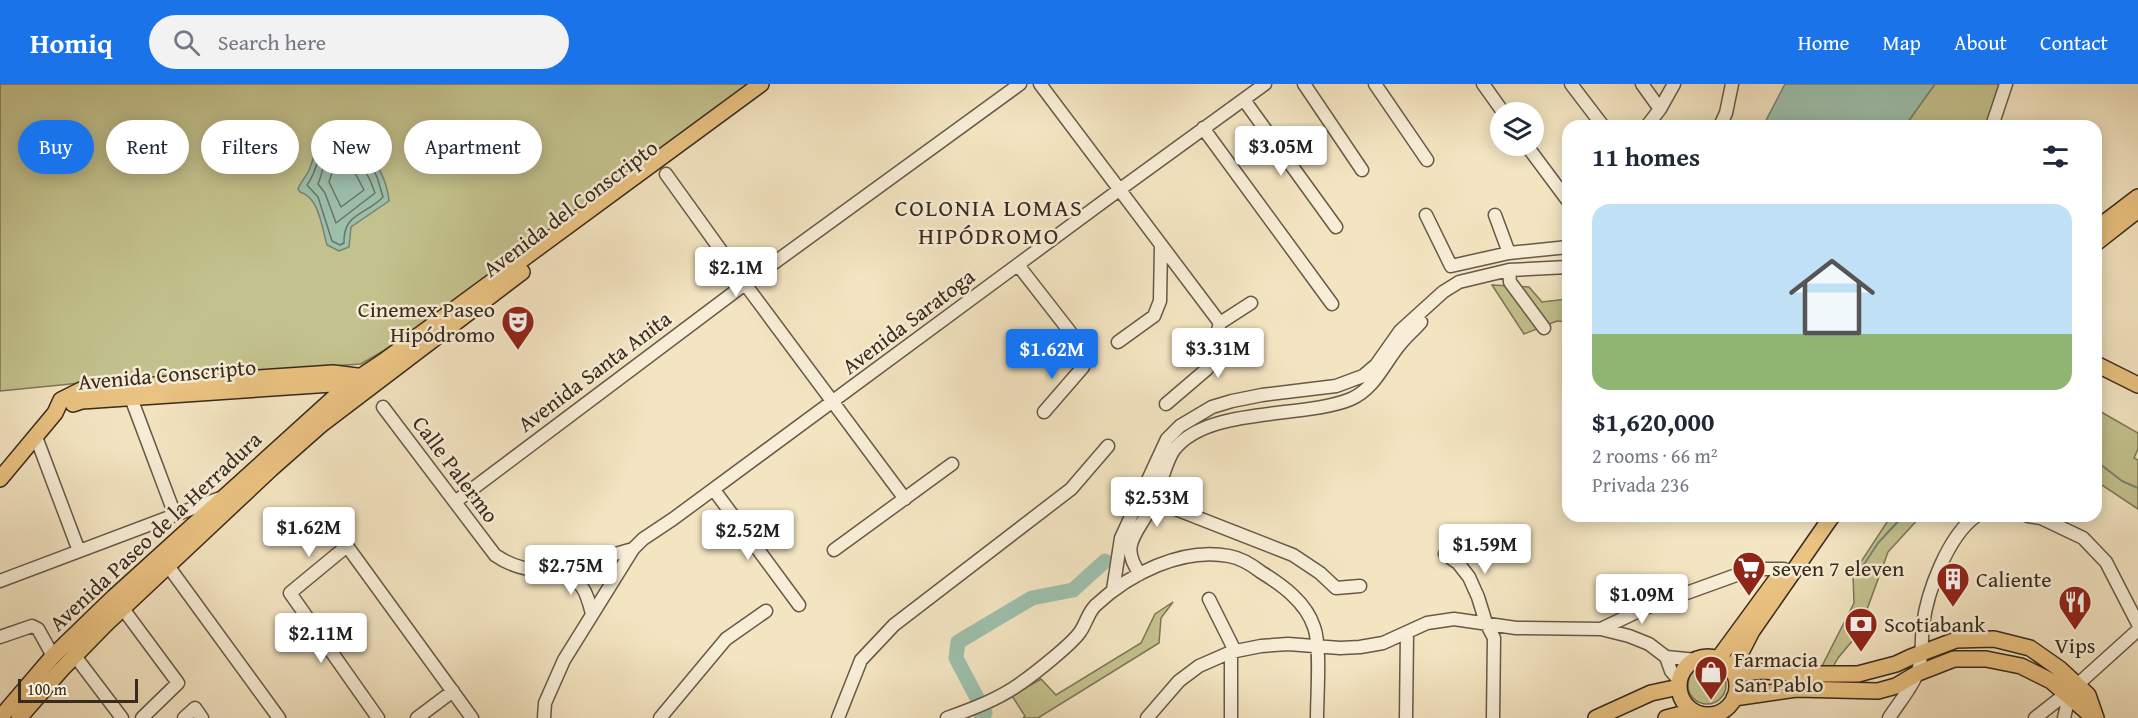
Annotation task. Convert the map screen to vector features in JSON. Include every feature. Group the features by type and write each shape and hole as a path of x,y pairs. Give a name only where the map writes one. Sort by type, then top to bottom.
{"main road":[{"name":"Avenida del Conscripto","path":"348,385 761,84"},
{"name":"Avenida del Conscripto","path":"370,387 774,84"},
{"path":"2102,224 2138,196"},
{"path":"2102,238 2138,210"},
{"path":"2102,367 2138,385"},
{"name":"Avenida Conscripto","path":"55,413 61,400 81,390 333,373 361,375 370,387"},
{"name":"Avenida Conscripto","path":"55,413 82,400 348,385 370,387"},
{"name":"Avenida Paseo de la Herradura","path":"164,560 221,498 348,385"},
{"name":"Avenida Paseo de la Herradura","path":"0,718 53,656 322,424 370,387"},
{"path":"0,479 55,413"},
{"path":"1718,659 1816,522"},
{"path":"1733,672 1752,631 1828,522"},
{"name":"Avenida Paseo de la Herradura","path":"19,718 75,656 118,602"},
{"path":"1733,672 1858,674 1896,664 1956,640 1994,639 2030,648 2060,669 2071,692"},
{"path":"1921,653 1931,663 1938,665"},
{"path":"1666,718 1712,715 1725,709 1734,698 1737,686 1733,672 1718,659 1707,657 1689,664 1679,684 1682,698 1700,715"},
{"path":"1734,698 1796,689 1878,691 1896,686 1918,673 1954,659 1986,659 2021,666 2071,692 2088,695 2095,718"},
{"path":"1596,718 1652,693 1679,684"}],"street":[{"name":"Avenida Santa Anita","path":"455,502 745,284 1020,84"},
{"path":"1040,84 1220,323"},
{"name":"Avenida Saratoga","path":"633,549 1203,128 1266,84"},
{"path":"1304,84 1362,170"},
{"path":"1375,84 1427,160"},
{"path":"1483,84 1496,102"},
{"path":"1571,84 1598,120"},
{"path":"1642,84 1660,109"},
{"path":"1652,120 1674,84"},
{"path":"1722,120 1732,84"},
{"path":"1996,120 2007,89"},
{"path":"1244,100 1336,227"},
{"path":"1203,128 1332,304"},
{"path":"1536,156 1562,185"},
{"path":"666,174 832,403 905,499"},
{"path":"1426,215 1451,266 1509,253 1562,249"},
{"path":"1495,215 1509,253"},
{"path":"1118,342 1154,316 1160,301 1161,246"},
{"path":"1018,265 1078,342 1083,367 1044,412"},
{"path":"1113,590 1121,538 1167,439 1180,426 1212,407 1262,395 1336,386 1363,376 1376,365 1400,332 1443,292 1459,282 1509,273 1562,268"},
{"path":"1509,273 1510,282 1544,328"},
{"path":"1140,574 1132,562 1129,550 1131,543 1155,501 1173,450 1193,432 1213,425 1350,399 1365,391 1402,342 1447,298 1464,288 1509,273 1562,276"},
{"path":"1166,404 1207,369 1220,323 1251,303"},
{"path":"1262,395 1268,415"},
{"path":"131,398 175,515"},
{"name":"Calle Palermo","path":"383,407 495,555 508,564 523,570 542,572 558,570 633,549"},
{"path":"36,437 79,551"},
{"path":"838,718 861,660 894,625 1071,489 1108,446"},
{"path":"834,549 952,464"},
{"path":"1148,478 1161,484"},
{"path":"714,490 799,605"},
{"path":"0,581 221,498"},
{"path":"1155,501 1293,555 1320,573 1336,588 1360,586"},
{"path":"1889,718 1918,673 1923,624 1929,596 1950,547 1969,522"},
{"path":"2049,522 2083,538 2106,562 2138,624"},
{"path":"378,718 290,593 347,546 472,718"},
{"path":"544,718 546,703 554,681 574,642 633,549"},
{"path":"1445,554 1458,563 1469,577 1494,638 1492,718"},
{"path":"947,718 981,705 1020,684 1079,634 1093,608 1113,590 1154,565 1182,558 1229,556 1250,564 1297,599 1307,612 1315,628 1317,718"},
{"path":"164,560 279,718"},
{"path":"1601,629 1645,608 1753,569 1784,569"},
{"path":"558,570 579,582 585,590 592,615"},
{"path":"1209,598 1233,652 1231,718"},
{"path":"118,602 178,683 142,718"},
{"path":"660,718 726,639 766,611"},
{"path":"1147,718 1160,702 1199,666 1233,652 1261,645 1360,647 1383,643 1427,622 1454,619 1543,629 1601,629 1649,644 1666,657 1697,660"},
{"path":"0,637 32,626 38,629 53,656"},
{"path":"2035,718 2071,692 2138,630"},
{"path":"1406,718 1407,632"},
{"path":"75,656 122,718"},
{"path":"1666,657 1679,684"},
{"path":"417,718 453,691"},
{"path":"2064,718 2071,692"},
{"path":"184,718 199,713"}],"shaded area":[{"path":"0,84 755,84 473,289 361,364 81,383 0,391"},
{"path":"1935,84 2002,84 1988,120 1909,120"},
{"path":"1492,285 1529,287 1542,302 1562,300 1562,322 1557,321 1524,334"},
{"path":"2102,412 2138,433 2138,449 2134,458 2138,460 2138,509 2102,485"},
{"path":"1887,522 1916,522 1888,552 1858,634 1838,658 1830,672 1820,670 1854,603 1853,574"},
{"path":"1173,602 1161,618 1159,643 1038,718 1023,718 1025,716 1012,696 1041,679 1056,695 1141,643 1155,614"},
{"path":"1707,666 1720,672 1726,685 1720,698 1707,704 1694,698 1688,685 1694,672"}],"water":[{"path":"1785,84 1935,84 1909,120 1766,120"},
{"path":"311,165 311,174 381,174 385,182 389,201 351,227 349,247 339,251 327,245 316,206 298,189"}],"waterway":[{"path":"2102,466 2122,481 2138,488"},
{"path":"1859,572 1878,543 1897,522"},
{"path":"981,718 985,713 956,658 958,642 1032,598 1073,590 1105,561"}],"place":[{"name":"Cinemex Paseo Hipódromo","path":"518,351"},
{"name":"seven 7 eleven","path":"1749,597"},
{"name":"Caliente","path":"1953,608"},
{"name":"Vips","path":"2075,631"},
{"name":"Scotiabank","path":"1861,653"},
{"name":"Farmacia San Pablo","path":"1711,701"}],"district":[{"name":"COLONIA LOMAS HIPÓDROMO","path":"989,221"}]}
